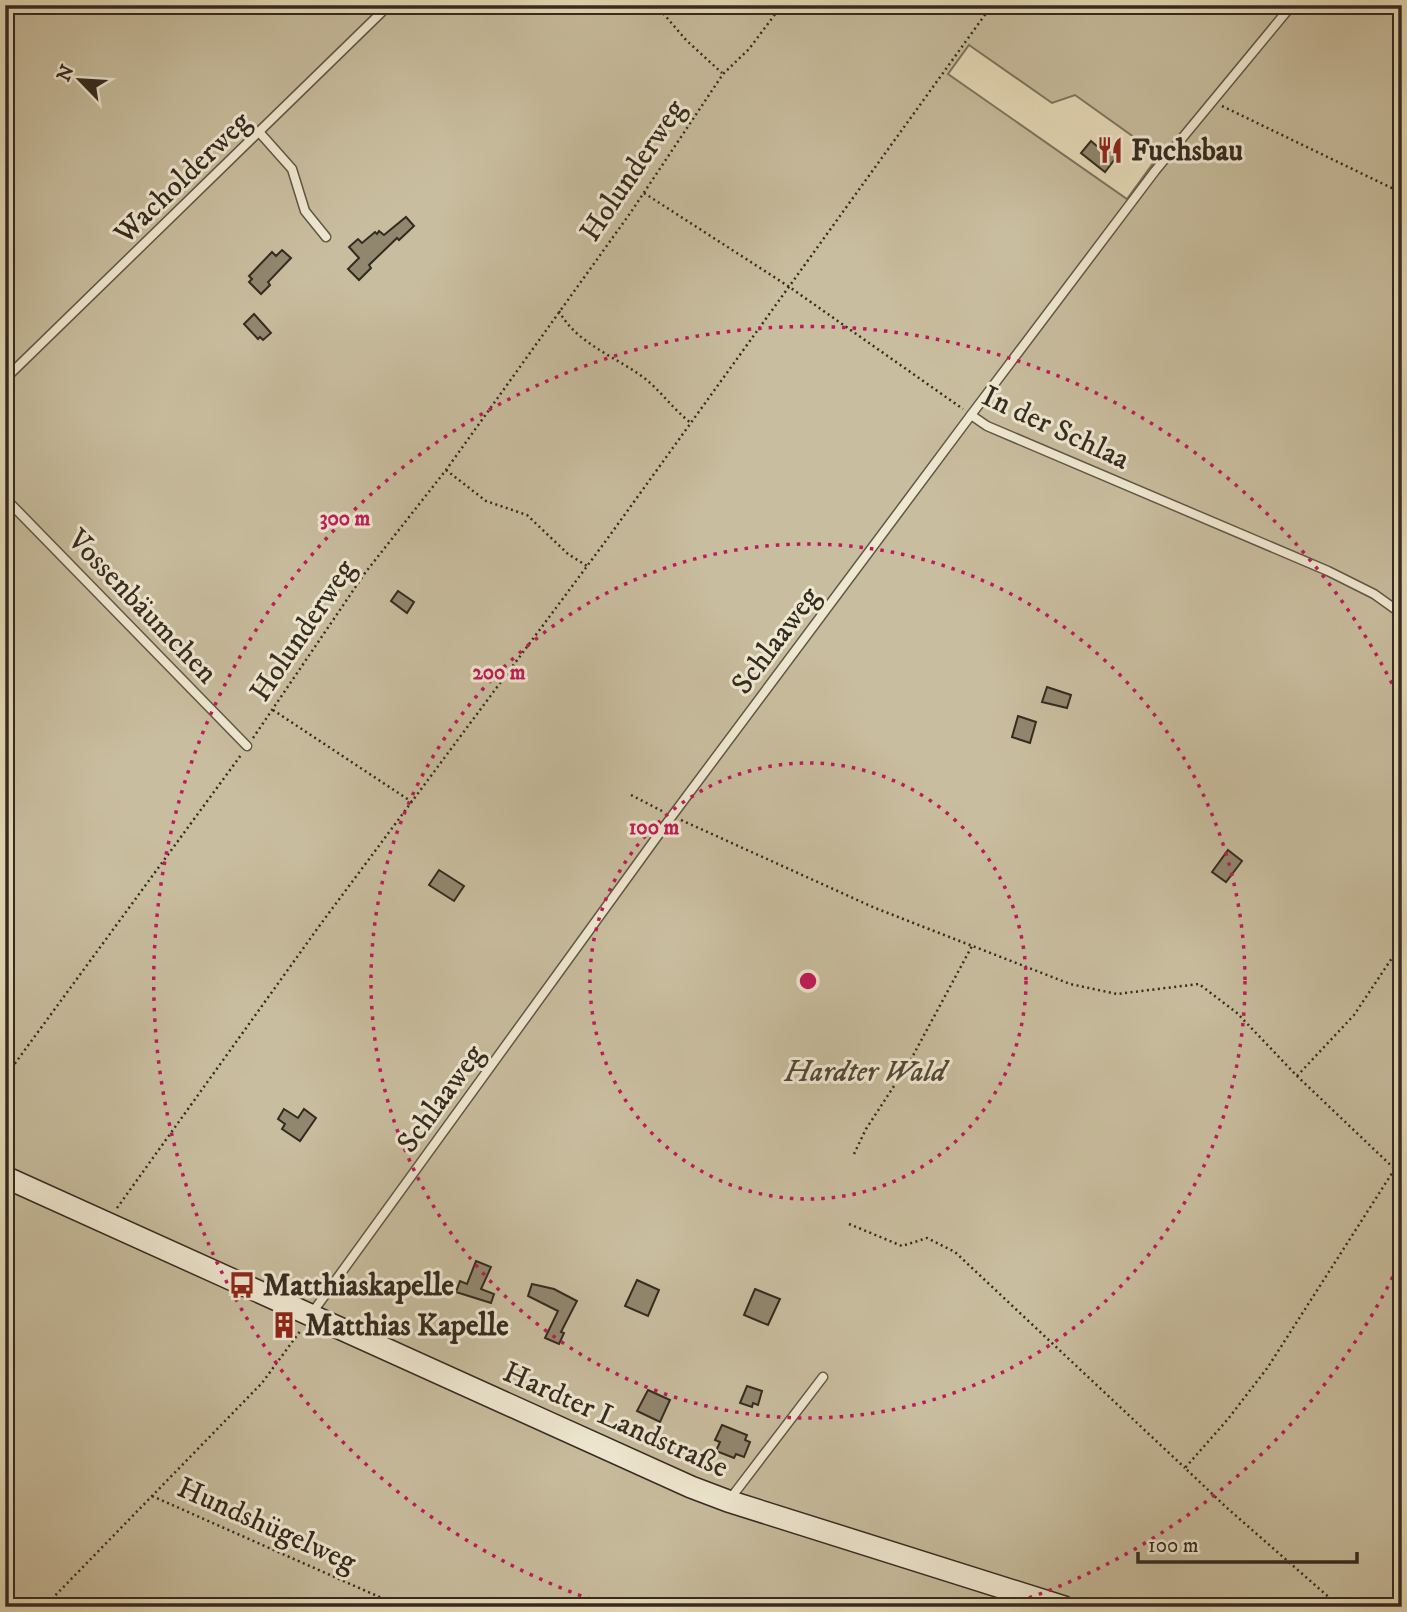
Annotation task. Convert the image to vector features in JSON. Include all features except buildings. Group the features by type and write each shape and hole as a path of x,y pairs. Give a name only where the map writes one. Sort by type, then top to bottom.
{"main road":[{"name":"Hardter Landstraße","path":"5,1177 306,1321 691,1487 1064,1607"}],"lane":[{"name":"Wacholderweg","path":"5,379 389,5"},
{"name":"Schlaaweg","path":"306,1321 671,816 971,415 1155,171 1292,5"},
{"path":"260,133 292,169 305,211 326,237"},
{"name":"In der Schlaa","path":"971,415 987,426 1328,571 1374,594 1402,614"},
{"name":"Vossenbäumchen","path":"5,498 247,746"},
{"path":"728,1501 823,1377"}],"path":[{"path":"656,5 686,40 723,74"},
{"name":"Holunderweg","path":"5,1077 273,710 365,573 446,470 644,193 723,74 749,49 782,5"},
{"path":"106,1224 320,926 691,423 992,5"},
{"path":"1213,101 1402,193"},
{"name":"In der Schlaa","path":"644,193 788,286 971,415"},
{"path":"559,311 564,320 593,345 651,383 675,411 691,423"},
{"path":"446,470 486,501 527,515 568,554 587,566"},
{"path":"273,710 412,802"},
{"path":"631,795 671,816 875,908 1070,984 1117,994 1199,984 1237,1013 1297,1076 1402,1176"},
{"path":"1297,1076 1353,1015 1402,943"},
{"path":"854,1154 866,1129 909,1063 972,946"},
{"path":"1185,1468 1228,1419 1268,1367 1394,1170"},
{"path":"849,1224 902,1246 927,1238 955,1252 1226,1507 1340,1607"},
{"path":"44,1607 262,1383 306,1321"},
{"name":"Hundshügelweg","path":"152,1496 402,1607"}],"green space":[{"name":"Hardter Wald","path":"5,5 1402,5 1402,1607 5,1607","holes":["969,45 1052,103 1075,95 1159,155 1127,199 948,74"]}],"place":[{"name":"Fuchsbau","path":"1110,150"},
{"name":"Matthiaskapelle","path":"242,1285"},
{"name":"Matthias Kapelle","path":"284,1325"}]}
